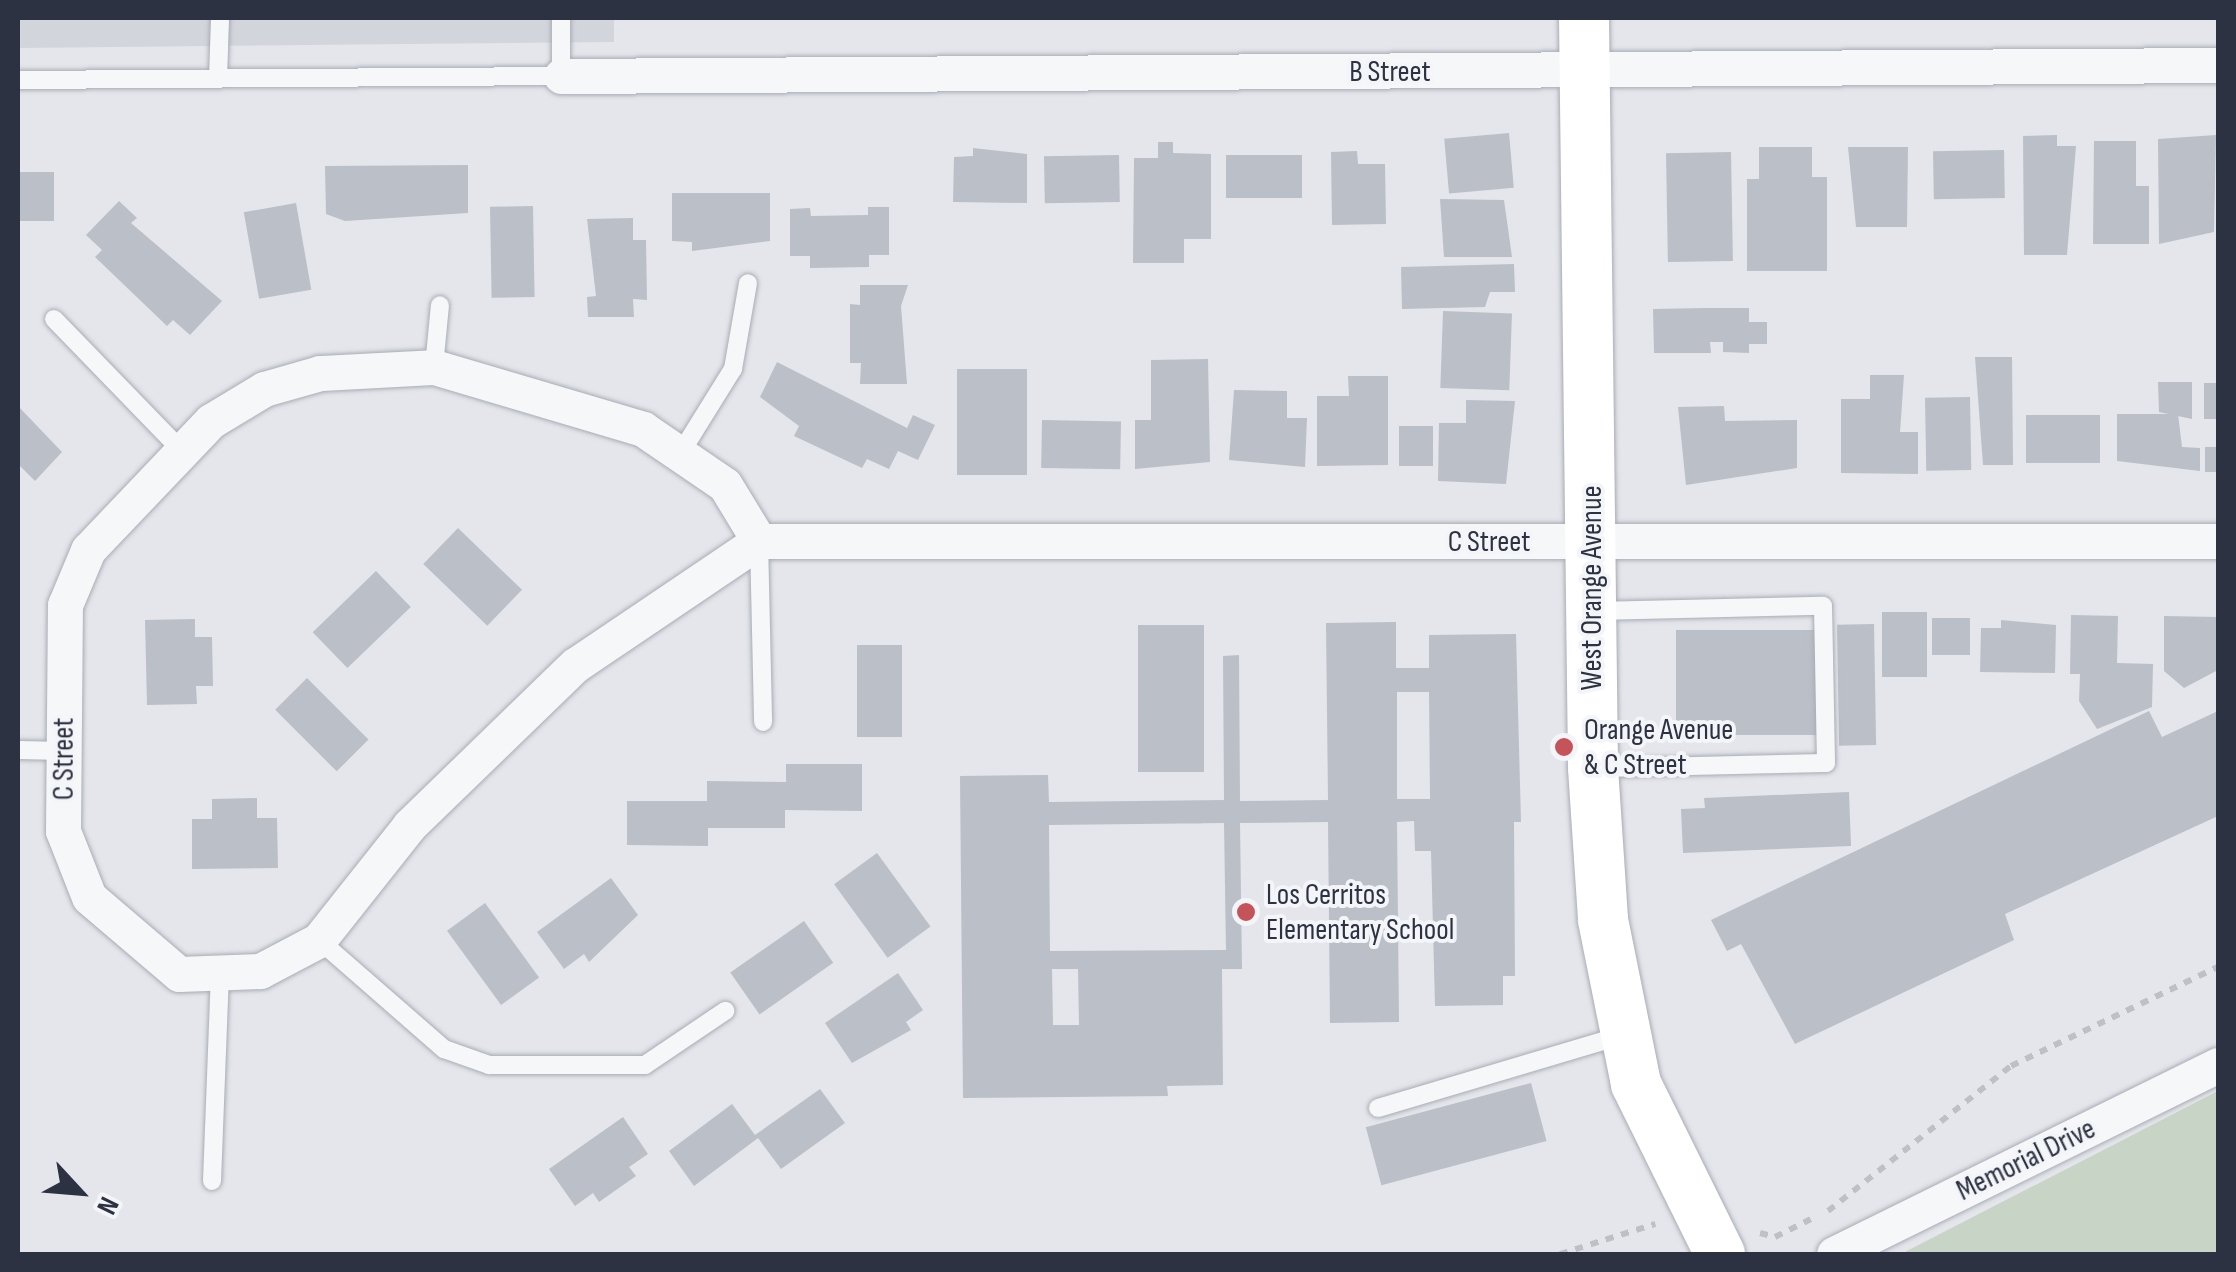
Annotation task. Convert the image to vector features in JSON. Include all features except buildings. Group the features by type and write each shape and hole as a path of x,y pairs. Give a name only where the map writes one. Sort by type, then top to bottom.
{"street":[{"name":"West Orange Avenue","path":"1584,18 1593,768 1623,1035 1643,1100 1734,1237"},
{"name":"B Street","path":"561,76 2218,65"},
{"name":"C Street","path":"759,541 726,485 643,428 434,367 320,373 264,389 182,451 88,550 66,605 64,831 89,896 179,974 260,972 318,940 410,826 575,665 759,541 2218,541"},
{"name":"Memorial Drive","path":"1834,1254 2218,1065"}],"lane":[{"path":"218,79 220,18"},
{"path":"18,80 561,76 560,18"},
{"path":"680,454 733,369 748,283"},
{"path":"434,367 440,306"},
{"path":"54,319 182,451"},
{"path":"759,541 763,722"},
{"path":"1593,611 1823,606 1826,762 1593,768"},
{"path":"18,750 64,751"},
{"path":"318,940 444,1050 489,1065 645,1065 725,1011"},
{"path":"212,1181 220,973"},
{"path":"1378,1108 1623,1035"}],"path":[{"path":"1734,1237 1775,1238 1850,1200 2011,1066 2218,967"},
{"path":"1560,1254 1671,1218"}],"shaded area":[{"path":"18,18 614,18 614,42 18,48"}],"green space":[{"path":"2218,1091 2218,1254 1901,1254"}],"place":[{"name":"Orange Avenue & C Street","path":"1564,747"},
{"name":"Los Cerritos Elementary School","path":"1246,912"}]}
